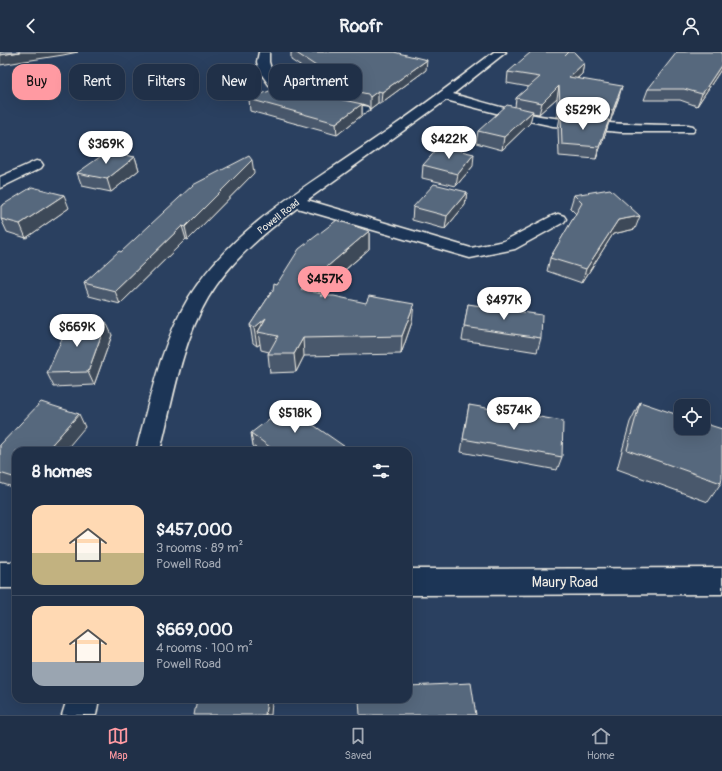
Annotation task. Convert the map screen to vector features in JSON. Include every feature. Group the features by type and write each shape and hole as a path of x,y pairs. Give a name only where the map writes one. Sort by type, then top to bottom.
{"street":[{"path":"264,52 263,62 266,72 273,82 307,98 363,110"},
{"name":"Powell Road","path":"149,447 173,360 186,325 198,298 215,273 234,252 295,202 443,96 500,52"},
{"path":"443,96 496,110 553,122 622,129 688,129"},
{"path":"0,183 36,165"},
{"path":"295,202 470,253 509,245 558,219"},
{"path":"0,575 12,575"},
{"name":"Maury Road","path":"412,582 722,581"},
{"path":"79,715 82,703"}],"building":[{"path":"0,52 20,52 0,55"},
{"path":"295,52 394,52 427,60 382,92 378,91 370,97 368,94 362,93 362,64 313,64"},
{"path":"531,52 574,52 584,63 569,77 622,86 613,110 560,105 559,86 542,103 516,98 540,77 508,72"},
{"path":"677,52 722,52 722,64 702,94 684,89 648,89"},
{"path":"269,91 269,100 344,100 362,104 336,123 253,100 261,100 261,94"},
{"path":"507,105 533,111 504,137 478,131"},
{"path":"561,116 609,120 599,147 562,144"},
{"path":"440,146 474,154 458,174 423,165"},
{"path":"107,152 135,157 107,179 77,173"},
{"path":"249,156 252,160 185,227 182,226 115,291 84,283 119,251 121,252 193,185"},
{"path":"434,184 467,192 447,216 413,207"},
{"path":"32,187 64,195 20,224 1,219 1,206"},
{"path":"610,189 640,216 618,220 586,269 550,258 582,203 574,195"},
{"path":"337,220 369,231 301,289 322,294 320,296 334,296 366,303 369,296 414,304 402,336 303,338 294,354 268,354 278,336 258,332 266,318 254,328 250,325 273,290 274,283 277,284 299,249"},
{"path":"468,304 542,315 541,338 464,327"},
{"path":"106,322 88,372 47,373 69,323"},
{"path":"41,402 79,414 50,447 12,447 12,477 0,473 0,445"},
{"path":"640,402 674,414 674,435 710,435 710,425 722,429 721,483 627,450"},
{"path":"469,405 563,421 562,457 463,439"},
{"path":"286,406 345,447 270,447 251,433"},
{"path":"471,683 476,715 360,715 359,703 412,703 412,686"},
{"path":"196,703 266,703 265,715 194,715"}]}
